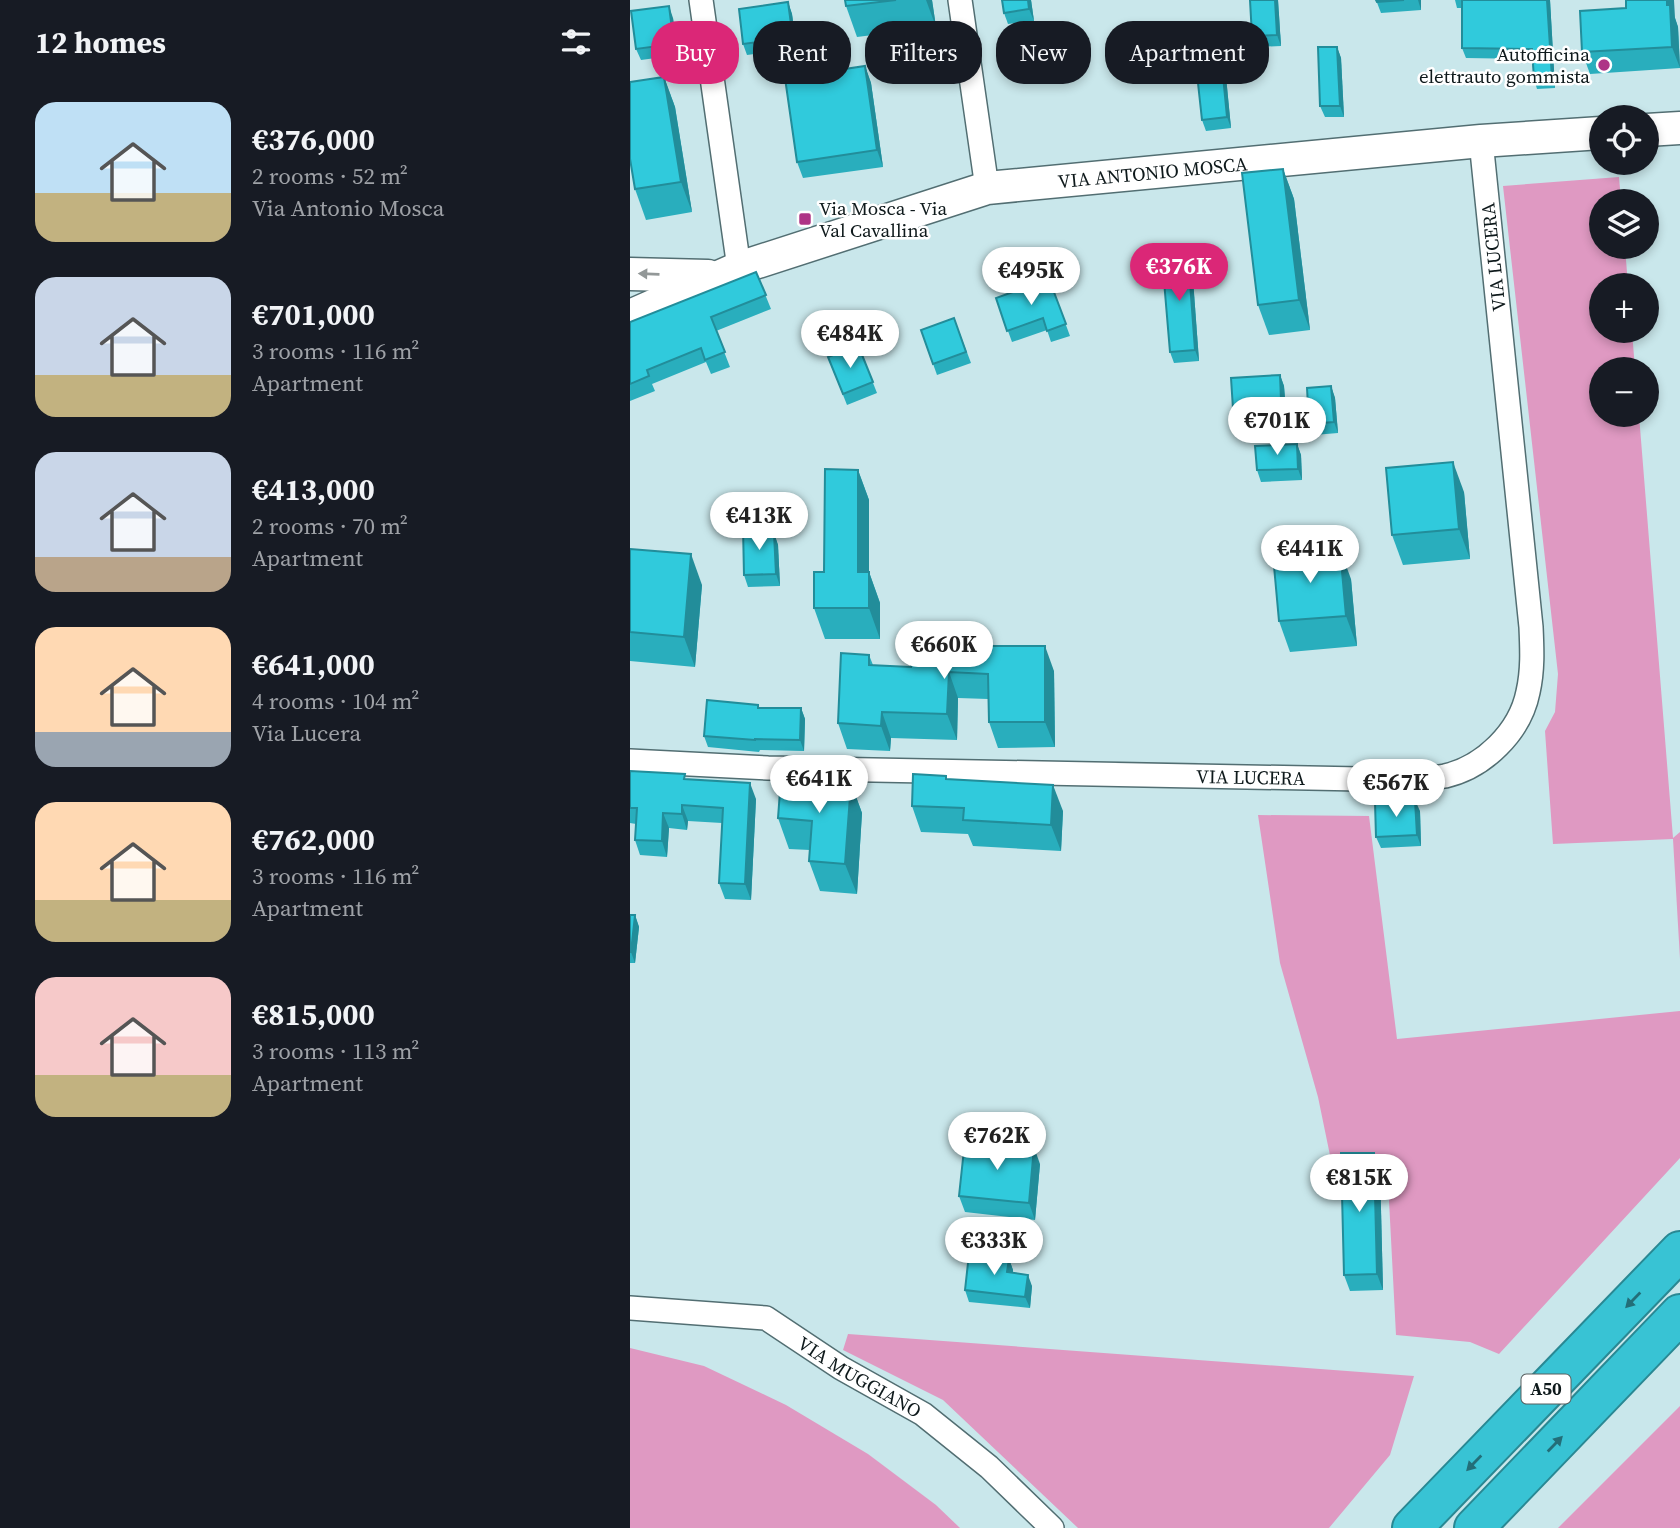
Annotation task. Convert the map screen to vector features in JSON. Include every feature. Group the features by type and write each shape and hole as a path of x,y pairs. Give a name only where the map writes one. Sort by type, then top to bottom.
{"highway":[{"name":"A50","path":"1412,1528 1680,1251"},
{"name":"A50","path":"1474,1528 1680,1314"}],"street":[{"path":"701,0 728,272"},
{"path":"960,0 987,188"},
{"path":"1659,130 1680,128"},
{"name":"VIA ANTONIO MOSCA","path":"728,272 987,188 1481,141 1589,134"},
{"name":"VIA LUCERA","path":"630,761 768,768 1412,780 1446,775 1489,755 1506,737 1520,716 1528,694 1532,665 1531,627 1481,141"},
{"path":"630,274 728,272"},
{"path":"630,316 728,272"},
{"name":"VIA MUGGIANO","path":"630,1308 766,1318 841,1367 923,1414 989,1467 1052,1528"}],"shaded area":[{"path":"1619,177 1620,189 1589,189 1589,259 1626,259 1627,273 1589,273 1589,343 1633,343 1634,357 1589,357 1589,427 1640,427 1673,838 1680,832 1680,959 1673,839 1553,844 1545,731 1555,712 1558,674 1503,186"},
{"path":"1258,815 1369,816 1397,1039 1680,1011 1680,1158 1499,1354 1470,1342 1396,1335 1387,1162 1332,1165 1318,1097 1280,963"},
{"path":"848,1334 1414,1376 1390,1455 1329,1528 1078,1528 943,1400 843,1350"},
{"path":"630,1348 704,1366 786,1405 868,1454 936,1505 960,1528 630,1528"},
{"path":"1680,1406 1680,1528 1558,1528"}],"building":[{"path":"845,0 896,0 846,6"},
{"path":"1002,0 1028,0 1029,9 1004,13"},
{"path":"1250,0 1275,0 1277,35 1269,35 1269,21 1251,21"},
{"path":"1462,0 1547,0 1552,78 1534,79 1532,49 1462,48"},
{"path":"1626,0 1667,0 1667,5 1670,5 1672,47 1582,52 1580,11 1626,8"},
{"path":"788,2 791,21 753,21 753,43 743,44 739,9"},
{"path":"669,6 671,21 651,21 651,47 636,49 631,11"},
{"path":"1318,47 1337,47 1340,106 1320,106"},
{"path":"865,66 865,84 868,84 877,150 797,162 786,84 851,84 851,68"},
{"path":"651,79 651,84 665,84 681,182 635,189 630,159 630,82"},
{"path":"1198,84 1224,84 1227,117 1202,120"},
{"path":"1283,169 1299,300 1258,305 1242,173"},
{"path":"1188,255 1195,350 1170,352 1162,257"},
{"path":"756,272 766,295 711,317 725,352 705,360 701,348 647,370 649,376 630,384 630,322"},
{"path":"1049,279 1066,324 1047,331 1043,318 1007,331 996,298"},
{"path":"954,318 966,352 933,364 921,330"},
{"path":"858,345 873,382 843,394 828,357"},
{"path":"1280,375 1281,400 1259,401 1260,422 1234,424 1231,378"},
{"path":"1331,386 1334,422 1309,424 1307,388"},
{"path":"1297,444 1298,469 1257,470 1255,446"},
{"path":"1453,462 1459,529 1392,535 1386,468"},
{"path":"825,469 858,470 858,572 869,572 869,608 814,608 814,572 824,572"},
{"path":"761,526 762,534 774,533 776,574 744,575 743,527"},
{"path":"630,549 691,554 684,637 630,632"},
{"path":"1340,549 1346,616 1279,621 1273,555"},
{"path":"913,634 966,636 966,646 1045,646 1045,722 989,722 988,674 949,672 947,714 882,712 881,726 838,723 841,653 869,655 869,665 911,667"},
{"path":"707,700 758,705 758,708 801,708 800,740 704,736"},
{"path":"630,771 685,774 684,779 750,783 745,884 719,883 723,808 682,805 682,814 663,813 662,841 635,840 637,808 630,808"},
{"path":"913,774 946,776 946,779 1053,785 1051,825 963,820 964,808 912,806"},
{"path":"781,778 851,783 845,864 809,861 812,821 778,818"},
{"path":"1415,800 1417,835 1376,837 1375,802"},
{"path":"630,915 635,915 631,952 630,952"},
{"path":"965,1140 1034,1147 1029,1203 959,1196"},
{"path":"1341,1153 1374,1153 1377,1274 1344,1275"},
{"path":"969,1254 1009,1259 1007,1272 1028,1275 1025,1297 965,1290"}],"place":[{"name":"Autofficina elettrauto gommista","path":"1604,65"},
{"name":"Via Mosca - Via Val Cavallina","path":"805,219"}]}
